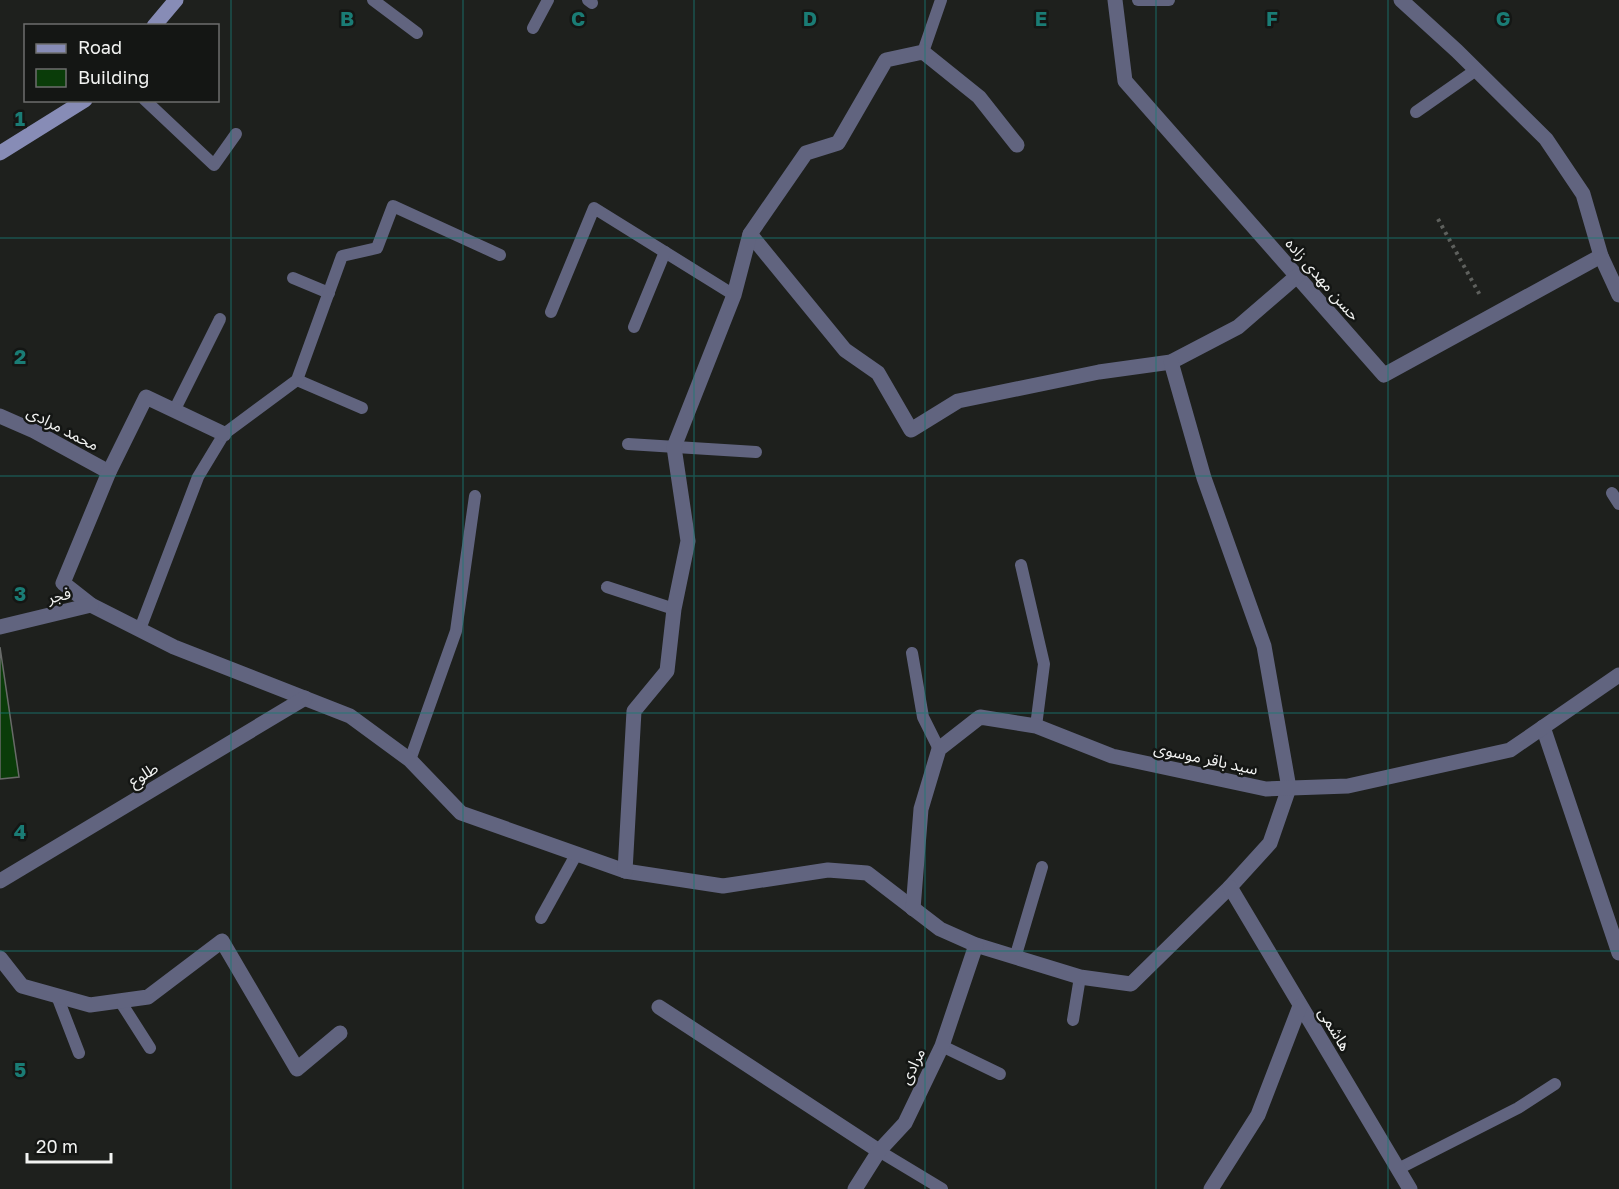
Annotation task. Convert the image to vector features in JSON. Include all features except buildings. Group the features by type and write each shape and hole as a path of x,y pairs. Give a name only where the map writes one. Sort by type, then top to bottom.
{"street":[{"path":"156,24 176,0"},
{"name":"حسن مهدی زاده","path":"1115,0 1125,81 1384,375 1600,256"},
{"path":"1401,0 1546,139 1583,194 1600,256 1619,295"},
{"path":"625,871 634,711 667,671 674,609 688,541 674,447 734,295 750,234 806,153 838,143 886,60 923,52 980,97 1017,145"},
{"path":"0,153 82,102"},
{"path":"750,234 845,350 878,373 911,430 958,401 1099,372 1171,362 1238,327 1297,276"},
{"path":"224,434 146,397 109,472 63,583 91,605 174,647 350,716 410,760 461,813 625,871 723,886 828,870 867,873 940,929 976,945 1080,977 1131,984 1230,887 1270,843 1289,788 1264,646 1204,478 1171,362"},
{"name":"محمد مرادی","path":"0,416 34,431 109,472"},
{"name":"فجر","path":"0,627 91,605"},
{"name":"سید باقر موسوی","path":"939,749 981,717 1036,726 1112,756 1266,789 1348,786 1510,750 1619,675"},
{"name":"طلوع","path":"0,881 305,698"},
{"path":"1544,727 1619,952"},
{"path":"913,909 921,809 939,749"},
{"name":"هاشمی","path":"1230,887 1410,1189"},
{"path":"0,958 22,986 90,1005 148,997 222,941 297,1068 340,1033"},
{"name":"مرادی","path":"855,1189 879,1152 905,1123 942,1046 976,945"},
{"path":"1211,1189 1258,1115 1299,1006"},
{"path":"659,1007 879,1152"}],"lane":[{"path":"373,0 417,33"},
{"path":"533,28 548,0"},
{"path":"923,52 941,0"},
{"path":"1138,0 1169,0"},
{"path":"1416,112 1476,70"},
{"path":"147,102 214,165 236,134"},
{"path":"140,630 198,477 224,434 297,380 342,256 377,248 393,206 500,255"},
{"path":"551,312 594,208 734,295"},
{"path":"633,327 665,252"},
{"path":"293,278 329,293"},
{"path":"174,411 219,319"},
{"path":"297,380 362,408"},
{"path":"628,444 756,452"},
{"path":"410,760 456,631 476,496"},
{"path":"1021,565 1044,663 1036,726"},
{"path":"607,587 674,609"},
{"path":"912,653 923,717 939,749"},
{"path":"541,918 577,853"},
{"path":"1015,958 1042,867"},
{"path":"1073,1020 1080,977"},
{"path":"57,996 80,1053"},
{"path":"120,1001 150,1048"},
{"path":"942,1046 1000,1074"},
{"path":"1398,1169 1518,1108 1555,1084"},
{"path":"879,1152 942,1189"}],"path":[{"path":"1438,219 1491,316"}]}
